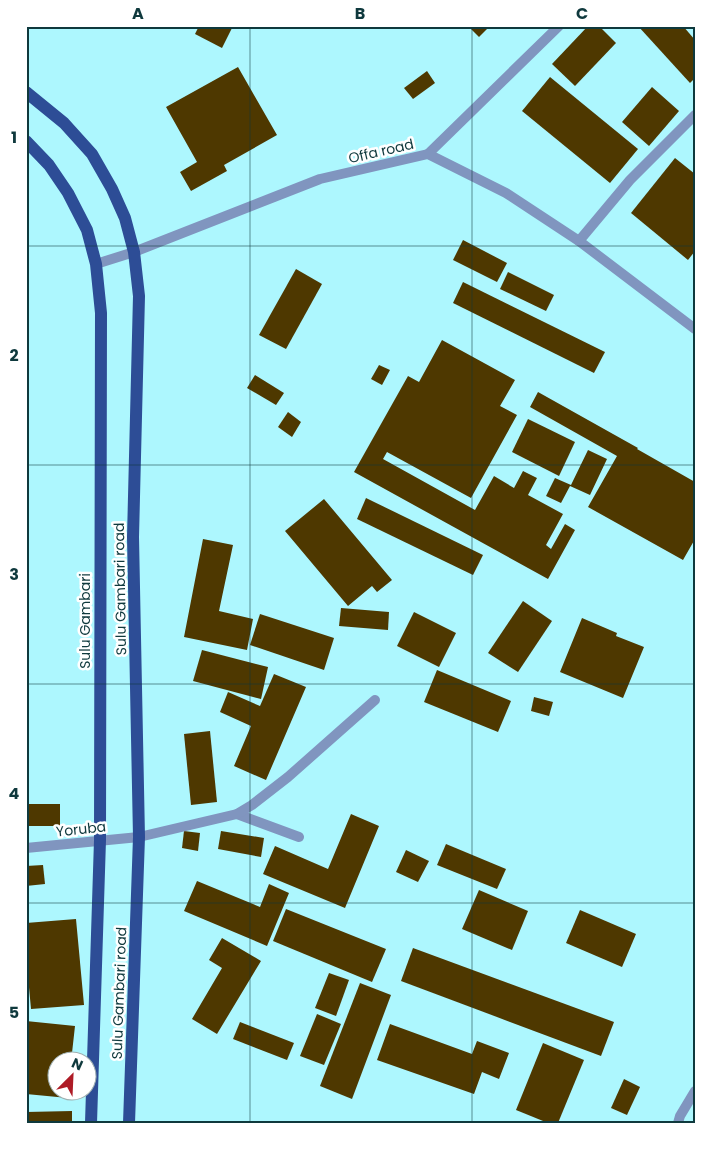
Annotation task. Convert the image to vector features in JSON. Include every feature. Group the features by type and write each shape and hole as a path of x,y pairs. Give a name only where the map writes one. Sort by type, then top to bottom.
{"main road":[{"name":"Sulu Gambari road","path":"26,92 64,123 92,154 112,189 125,218 134,252 139,296 133,538 139,837 130,1123"},
{"name":"Sulu Gambari","path":"26,141 49,164 68,193 87,230 96,264 100,313 100,840 91,1123"}],"street":[{"path":"428,154 560,26"},
{"path":"579,241 630,180 695,115"},
{"name":"Offa road","path":"96,264 134,252 320,179 428,154 506,193 579,241 695,328"},
{"path":"237,814 252,805 288,777 375,700"},
{"path":"237,814 299,837"},
{"name":"Yoruba","path":"26,848 139,837 237,814"},
{"path":"678,1123 695,1090"}],"building":[{"path":"199,26 233,26 222,48 195,34"},
{"path":"468,26 490,26 479,37"},
{"path":"588,26 599,26 616,43 575,86 552,64"},
{"path":"638,26 683,26 695,40 695,78 690,83"},
{"path":"238,67 277,135 224,165 227,171 191,191 180,172 197,162 166,107"},
{"path":"427,71 435,83 413,99 404,88"},
{"path":"550,77 638,149 610,183 522,111"},
{"path":"652,87 679,111 649,146 622,122"},
{"path":"675,158 695,174 695,251 688,260 631,213"},
{"path":"463,240 507,263 497,282 453,260"},
{"path":"296,269 322,284 286,349 259,335"},
{"path":"508,272 554,295 546,311 500,289"},
{"path":"463,282 605,352 594,373 453,303"},
{"path":"442,340 515,380 500,406 517,415 471,498 387,452 383,459 475,510 494,476 514,488 523,471 537,478 528,495 563,514 546,545 551,549 565,524 575,530 548,579 354,472 408,376 419,382"},
{"path":"379,365 390,370 382,385 371,379"},
{"path":"255,375 284,393 276,405 247,388"},
{"path":"538,392 695,482 695,539 683,560 588,507 617,456 530,407"},
{"path":"288,412 301,422 292,437 278,427"},
{"path":"528,419 575,442 559,476 512,452"},
{"path":"588,450 607,459 590,495 570,486 561,503 546,496 555,478 571,485"},
{"path":"366,498 483,555 473,575 357,519"},
{"path":"324,499 392,580 377,592 372,586 348,606 285,531"},
{"path":"203,539 233,545 219,611 253,619 247,650 184,637"},
{"path":"523,601 552,621 518,672 488,653"},
{"path":"341,608 389,612 388,630 339,626"},
{"path":"414,612 456,633 439,667 397,646"},
{"path":"260,614 334,638 324,670 250,645"},
{"path":"582,618 617,633 616,636 644,647 623,698 560,672"},
{"path":"202,650 268,667 261,699 193,681"},
{"path":"437,670 511,701 498,732 424,702"},
{"path":"274,674 306,687 266,780 234,766 251,726 220,712 228,692 260,706"},
{"path":"534,697 553,702 549,716 531,711"},
{"path":"210,731 217,802 191,805 184,734"},
{"path":"26,804 60,804 60,826 26,826"},
{"path":"351,814 379,826 345,908 263,874 275,846 328,869"},
{"path":"184,831 200,833 198,851 182,848"},
{"path":"221,831 264,838 261,857 218,849"},
{"path":"446,844 506,869 497,889 437,865"},
{"path":"406,850 429,861 418,882 396,872"},
{"path":"43,865 45,884 26,886 26,866"},
{"path":"197,881 260,907 269,884 289,893 267,946 184,911"},
{"path":"479,890 528,911 512,950 462,929"},
{"path":"286,909 386,949 372,982 273,941"},
{"path":"580,910 636,934 622,967 566,943"},
{"path":"76,919 84,1005 31,1009 26,955 26,923"},
{"path":"222,938 261,961 217,1034 192,1019 222,968 209,960"},
{"path":"413,948 614,1022 601,1056 401,981"},
{"path":"329,973 349,980 336,1016 315,1008"},
{"path":"360,983 391,995 352,1099 320,1086"},
{"path":"317,1014 341,1024 324,1065 300,1056"},
{"path":"26,1021 75,1026 72,1052 48,1052 48,1096 26,1094"},
{"path":"240,1022 294,1043 287,1060 233,1039"},
{"path":"390,1024 472,1054 477,1041 509,1053 499,1079 482,1072 474,1094 377,1060"},
{"path":"543,1043 584,1060 558,1123 548,1123 516,1110"},
{"path":"624,1079 640,1087 627,1115 611,1108"},
{"path":"72,1111 72,1123 26,1123 26,1112"}]}
